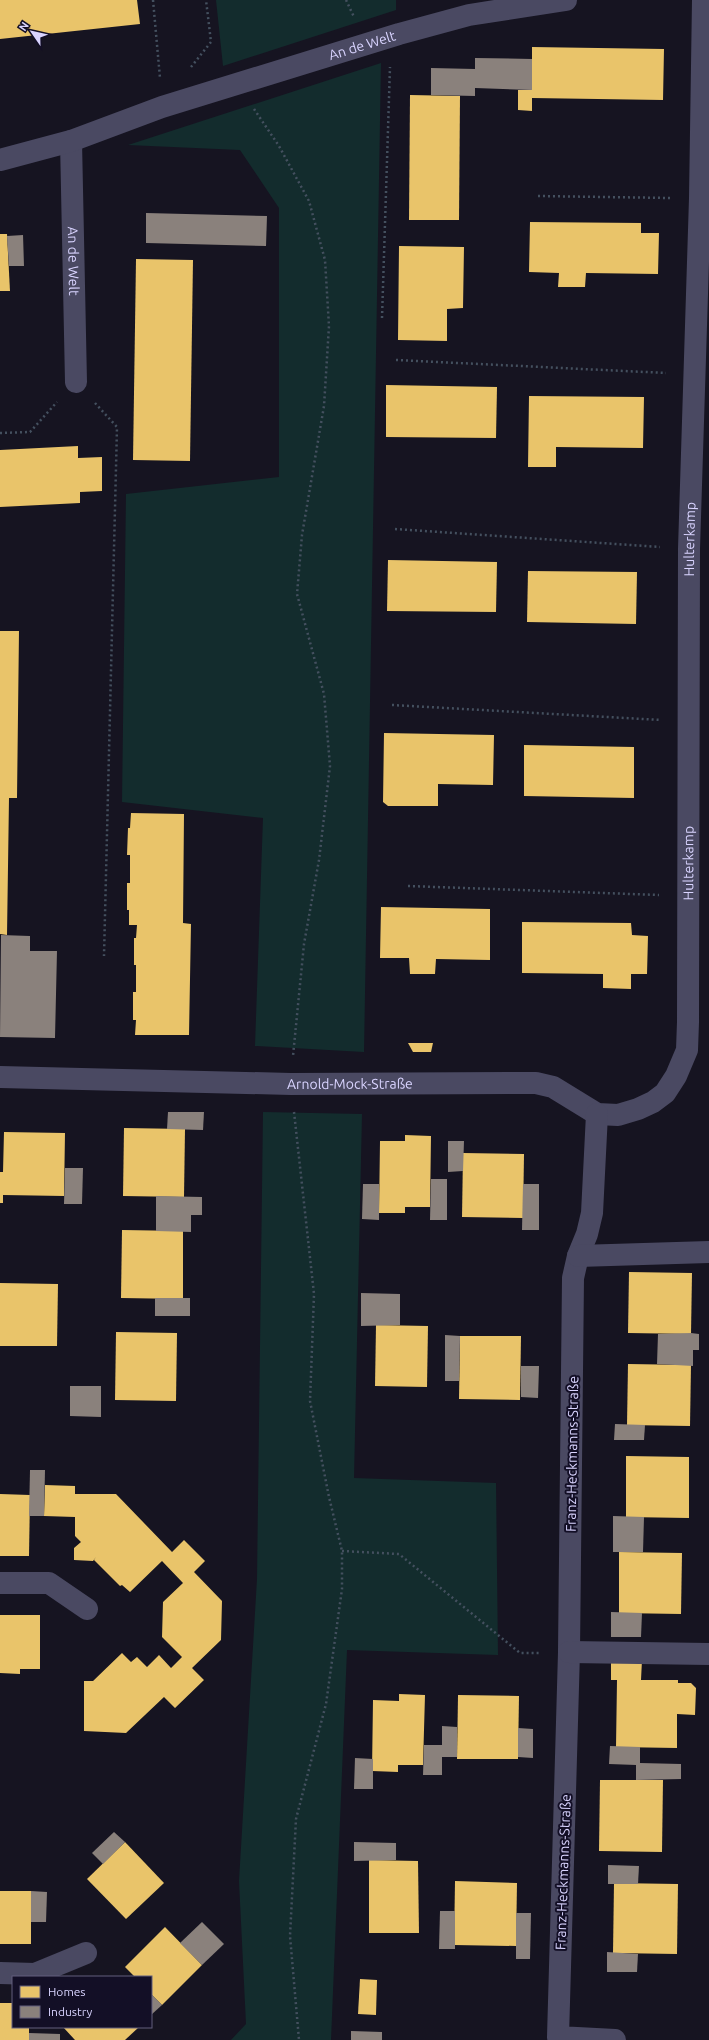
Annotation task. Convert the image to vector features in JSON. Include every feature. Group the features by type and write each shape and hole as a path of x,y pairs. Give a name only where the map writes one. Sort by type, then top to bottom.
{"street":[{"name":"An de Welt","path":"0,160 71,141 183,100 468,15 566,0"},
{"name":"Hulterkamp","path":"676,1076 687,1050 690,896 689,549 700,198 703,0"},
{"name":"An de Welt","path":"71,141 76,382"},
{"name":"Arnold-Mock-Straße","path":"0,1077 291,1084 536,1083 553,1087 597,1114 618,1115 638,1110 653,1102 665,1092 676,1076"},
{"name":"Franz-Heckmanns-Straße","path":"597,1114 592,1214 587,1234 578,1256 574,1278 569,1652 558,2037 615,2040"},
{"path":"578,1256 709,1252"},
{"path":"0,1584 49,1583 87,1609"},
{"path":"569,1652 709,1654"},
{"path":"0,1973 35,1974 86,1953"}],"path":[{"path":"153,0 162,107"},
{"path":"183,100 191,64 211,42 206,0"},
{"path":"382,318 391,38"},
{"path":"236,84 279,146 309,201 324,260 329,326 324,406 302,535 297,594 324,694 330,766 319,860 304,944 291,1084 314,1294 310,1401 328,1497 342,1551 342,1589 326,1704 296,1819 290,1936 299,2040"},
{"path":"538,196 700,198"},
{"path":"396,360 695,374"},
{"path":"0,433 30,432 76,382"},
{"path":"104,956 117,427"},
{"path":"395,529 689,549"},
{"path":"392,705 689,722"},
{"path":"408,886 690,896"},
{"path":"342,1551 399,1554 520,1653 569,1652"}],"green space":[{"path":"216,0 396,0 396,10 223,66"},
{"path":"381,63 364,1052 255,1046 263,818 122,802 126,494 279,477 279,208 240,150 128,145"},
{"path":"263,1112 362,1114 354,1478 496,1483 498,1655 347,1650 331,2040 231,2040 246,2024 239,1881 257,1579"}],"building: Homes":[{"path":"0,0 137,0 140,24 0,39"},
{"path":"532,47 664,49 663,100 532,98 532,111 518,110 518,90 532,90"},
{"path":"410,95 460,96 459,220 409,220"},
{"path":"530,222 641,223 641,233 659,233 658,274 586,273 585,287 558,287 559,273 529,272"},
{"path":"0,234 7,234 10,291 0,291"},
{"path":"399,246 464,247 463,308 447,309 447,341 398,340"},
{"path":"136,259 193,260 190,461 133,460"},
{"path":"386,385 497,387 496,438 386,437"},
{"path":"529,396 644,397 643,448 556,447 556,467 528,467"},
{"path":"78,446 78,458 102,457 102,491 80,492 80,503 0,507 0,450"},
{"path":"388,560 497,562 496,612 387,611"},
{"path":"528,571 637,572 636,624 527,622"},
{"path":"0,631 19,631 17,798 9,798 7,935 0,934"},
{"path":"384,733 494,735 493,785 438,784 438,806 388,806 383,802"},
{"path":"524,745 634,747 634,798 524,796"},
{"path":"131,813 184,814 183,923 191,924 189,1035 135,1035 136,1020 133,1020 133,992 136,992 134,938 136,938 137,925 129,925 129,910 127,910 127,883 130,883 130,855 127,855 128,828 130,828"},
{"path":"381,907 490,909 490,960 436,959 435,974 410,974 409,958 380,958"},
{"path":"522,922 631,923 632,935 648,936 647,974 631,974 631,989 603,988 603,974 522,973"},
{"path":"408,1043 433,1043 431,1052 413,1052"},
{"path":"124,1128 185,1129 184,1197 123,1196"},
{"path":"4,1132 65,1133 64,1196 3,1195 3,1203 0,1203 0,1172 3,1172"},
{"path":"405,1135 431,1136 430,1207 405,1207 405,1213 379,1213 380,1141 405,1141"},
{"path":"463,1153 524,1154 523,1218 462,1217"},
{"path":"122,1230 183,1231 183,1299 121,1298"},
{"path":"629,1272 692,1273 691,1334 628,1333"},
{"path":"0,1283 58,1284 57,1346 0,1346"},
{"path":"376,1325 428,1326 427,1387 375,1386"},
{"path":"116,1332 177,1333 176,1401 115,1400"},
{"path":"460,1336 521,1336 520,1400 459,1399"},
{"path":"628,1364 691,1365 690,1426 627,1425"},
{"path":"626,1456 689,1457 689,1518 626,1517"},
{"path":"45,1485 75,1486 75,1494 116,1494 172,1552 184,1540 205,1561 194,1572 222,1601 221,1640 192,1668 204,1680 175,1708 164,1697 126,1733 84,1731 84,1681 93,1681 122,1653 131,1662 137,1657 147,1667 159,1655 171,1668 182,1657 162,1637 163,1602 183,1583 162,1561 130,1592 122,1585 120,1586 94,1560 96,1557 93,1561 74,1560 74,1548 81,1542 75,1536 75,1517 44,1516"},
{"path":"0,1494 30,1495 29,1556 0,1556"},
{"path":"619,1552 682,1553 681,1614 619,1613"},
{"path":"0,1615 40,1615 40,1669 20,1669 20,1674 0,1673"},
{"path":"611,1660 642,1660 641,1680 678,1680 678,1683 691,1683 696,1688 695,1715 677,1714 677,1748 616,1747 617,1680 611,1680"},
{"path":"399,1694 425,1695 423,1765 398,1765 398,1772 372,1771 373,1700 399,1701"},
{"path":"458,1695 519,1696 518,1759 457,1759"},
{"path":"600,1780 663,1780 662,1852 599,1851"},
{"path":"125,1842 164,1883 126,1919 87,1879"},
{"path":"369,1860 418,1861 419,1933 369,1933"},
{"path":"455,1881 517,1883 516,1946 454,1945"},
{"path":"614,1883 678,1884 677,1954 613,1953"},
{"path":"0,1891 31,1891 31,1944 0,1944"},
{"path":"165,1927 202,1965 162,2005 152,1995 152,1976 134,1976 125,1967"},
{"path":"360,1979 377,1980 376,2015 358,2014"},
{"path":"0,2003 12,2003 12,2028 29,2028 29,2040 0,2040"},
{"path":"64,2028 138,2028 125,2040 75,2040"}],"building: Industry":[{"path":"475,58 532,59 532,90 475,88 475,96 431,95 431,68 475,69"},
{"path":"146,213 267,216 266,246 146,243"},
{"path":"23,235 24,266 9,266 7,236"},
{"path":"1,935 30,936 30,951 57,951 55,1038 0,1037"},
{"path":"168,1112 204,1112 203,1130 167,1129"},
{"path":"448,1141 464,1141 463,1171 448,1172"},
{"path":"65,1168 83,1168 82,1204 64,1204"},
{"path":"431,1179 447,1179 447,1220 430,1220"},
{"path":"363,1184 379,1184 379,1220 362,1219"},
{"path":"523,1184 539,1184 539,1230 522,1230"},
{"path":"156,1196 202,1197 202,1215 191,1215 191,1232 156,1231"},
{"path":"361,1293 400,1294 400,1325 361,1326"},
{"path":"155,1298 190,1298 190,1316 155,1316"},
{"path":"658,1334 699,1334 699,1350 693,1350 693,1366 657,1364"},
{"path":"445,1335 460,1336 459,1381 445,1381"},
{"path":"521,1366 539,1366 538,1398 521,1397"},
{"path":"70,1386 101,1386 101,1417 70,1416"},
{"path":"615,1424 645,1425 644,1440 614,1440"},
{"path":"30,1470 45,1470 44,1516 29,1516"},
{"path":"613,1516 644,1517 643,1552 613,1552"},
{"path":"611,1612 642,1613 641,1637 611,1637"},
{"path":"442,1726 457,1727 457,1757 442,1757 442,1775 423,1775 424,1745 442,1745"},
{"path":"518,1728 533,1729 533,1758 518,1757"},
{"path":"610,1746 640,1747 640,1763 681,1764 681,1779 636,1780 636,1765 609,1764"},
{"path":"355,1758 373,1759 373,1789 354,1789"},
{"path":"114,1832 125,1842 103,1864 92,1853"},
{"path":"354,1842 396,1843 396,1860 354,1861"},
{"path":"608,1865 639,1866 638,1884 608,1884"},
{"path":"31,1891 47,1892 46,1922 31,1922"},
{"path":"440,1911 455,1911 455,1949 439,1949"},
{"path":"516,1913 531,1913 530,1959 516,1959"},
{"path":"202,1922 224,1944 202,1965 180,1943"},
{"path":"607,1952 638,1954 637,1972 607,1972"},
{"path":"152,1995 162,2005 152,2014"},
{"path":"351,2031 382,2032 382,2040 351,2040"},
{"path":"29,2033 60,2034 60,2040 29,2040"}]}
